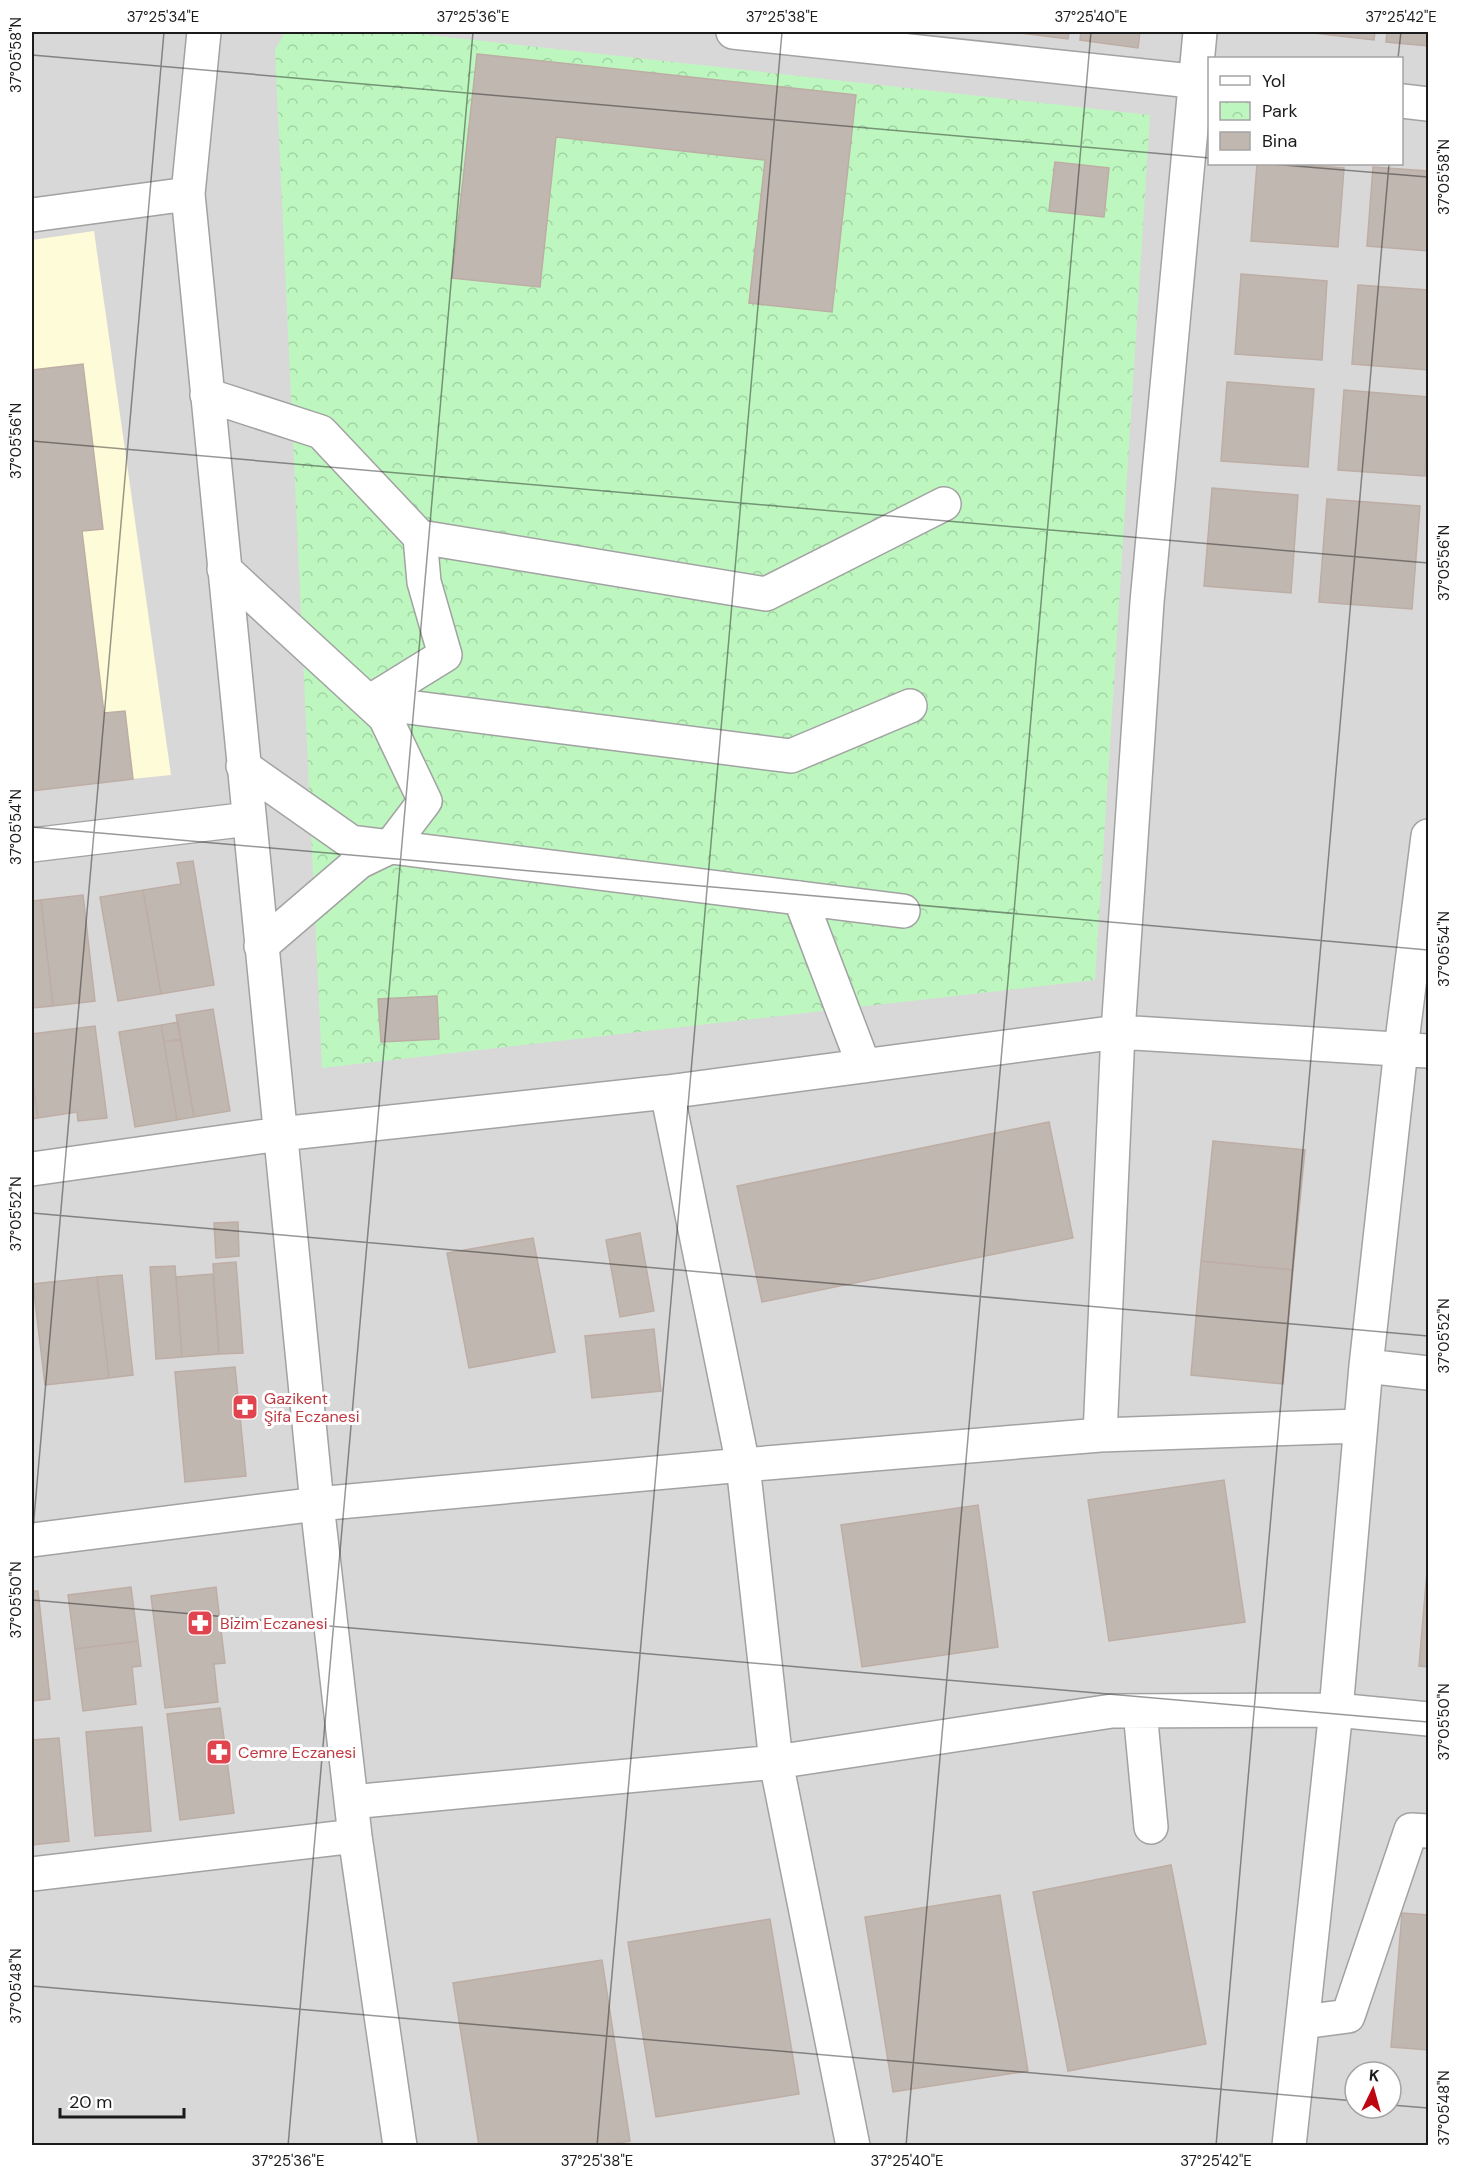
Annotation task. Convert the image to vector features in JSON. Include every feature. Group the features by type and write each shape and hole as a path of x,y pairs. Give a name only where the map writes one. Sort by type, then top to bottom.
{"street":[{"path":"204,32 188,194 317,1504 355,1836 400,2145"},
{"path":"733,32 1202,83"},
{"path":"1100,1435 1118,1032 1148,602 1202,83 1200,32"},
{"path":"1403,101 1428,104"},
{"path":"32,215 188,194"},
{"path":"207,395 321,432 420,537 766,594 944,504"},
{"path":"369,702 445,655 424,582 420,537"},
{"path":"224,569 385,717 425,801 390,847 359,862 261,946"},
{"path":"369,702 791,756 910,706"},
{"path":"243,766 351,842 903,911"},
{"path":"32,844 249,819"},
{"path":"1289,2145 1336,1710 1359,1426 1366,1366 1415,1050 1428,836"},
{"path":"800,898 864,1066"},
{"path":"32,1169 280,1134 667,1092 1118,1032 1415,1050"},
{"path":"667,1092 743,1465 776,1762 853,2145"},
{"path":"1366,1366 1428,1373"},
{"path":"32,1540 317,1504 743,1465 1100,1435 1359,1426"},
{"path":"351,1802 776,1762 1112,1711 1336,1710 1428,1719"},
{"path":"1140,1711 1150,1827"},
{"path":"1303,2022 1348,2016 1411,1830 1428,1831"},
{"path":"32,1874 355,1836"}],"shaded area":[{"path":"32,32 1428,32 1428,2145 32,2145"},
{"path":"94,231 171,775 32,789 32,240"}],"green space":[{"path":"285,32 403,32 1150,115 1095,980 322,1068 275,50"}],"building":[{"path":"1013,32 1069,32 1068,39"},
{"path":"1081,32 1140,32 1138,48 1080,40"},
{"path":"1314,32 1375,32 1374,40"},
{"path":"1387,32 1428,32 1428,46 1386,42"},
{"path":"477,54 856,95 832,312 749,303 765,160 556,137 540,287 452,278"},
{"path":"1055,162 1109,168 1104,217 1049,211"},
{"path":"1257,165 1344,168 1338,247 1251,241"},
{"path":"1373,167 1428,171 1428,251 1367,246"},
{"path":"1241,274 1327,281 1322,360 1235,354"},
{"path":"1358,285 1428,290 1428,370 1352,364"},
{"path":"83,364 103,529 82,531 104,713 125,711 133,779 32,791 32,370"},
{"path":"1227,382 1314,389 1308,467 1221,461"},
{"path":"1344,390 1428,397 1425,476 1338,470"},
{"path":"1212,488 1298,495 1291,593 1204,586"},
{"path":"1327,499 1420,506 1412,609 1319,602"},
{"path":"193,861 214,985 161,994 143,890 181,884 177,863"},
{"path":"143,890 161,994 118,1001 100,897"},
{"path":"83,895 95,1001 53,1006 41,900"},
{"path":"41,900 53,1006 32,1008 32,901"},
{"path":"437,996 439,1039 381,1042 378,999"},
{"path":"213,1009 230,1111 194,1117 176,1015"},
{"path":"178,1022 181,1039 164,1042 161,1025"},
{"path":"161,1025 177,1120 135,1127 119,1032"},
{"path":"95,1026 107,1118 78,1121 77,1112 38,1118 32,1073 32,1034"},
{"path":"181,1039 194,1117 177,1120 164,1042"},
{"path":"32,1073 38,1118 32,1119"},
{"path":"1049,1122 1073,1238 762,1302 737,1186"},
{"path":"1213,1141 1305,1150 1293,1270 1201,1261"},
{"path":"238,1222 239,1256 216,1258 214,1223"},
{"path":"640,1233 654,1311 620,1317 606,1240"},
{"path":"533,1238 555,1352 469,1368 447,1253"},
{"path":"1201,1261 1293,1270 1283,1384 1191,1375"},
{"path":"236,1262 243,1353 219,1354 213,1264"},
{"path":"175,1266 182,1357 156,1359 150,1267"},
{"path":"213,1274 219,1354 182,1357 176,1277"},
{"path":"122,1275 133,1375 109,1378 97,1277"},
{"path":"97,1277 109,1378 45,1385 33,1284"},
{"path":"654,1329 661,1391 592,1398 585,1336"},
{"path":"235,1367 246,1476 185,1482 175,1372"},
{"path":"1224,1480 1245,1622 1109,1641 1088,1500"},
{"path":"978,1505 998,1647 862,1667 841,1525"},
{"path":"1428,1571 1428,1667 1419,1666"},
{"path":"131,1587 138,1641 75,1649 68,1595"},
{"path":"216,1587 225,1663 214,1664 218,1702 165,1708 151,1596"},
{"path":"32,1591 38,1591 50,1699 32,1701"},
{"path":"138,1641 141,1666 132,1667 136,1704 83,1711 75,1649"},
{"path":"220,1708 234,1813 180,1820 167,1714"},
{"path":"142,1727 151,1831 95,1836 86,1732"},
{"path":"59,1738 69,1841 32,1845 32,1740"},
{"path":"1171,1865 1206,2044 1068,2071 1033,1892"},
{"path":"1000,1895 1028,2071 893,2092 865,1917"},
{"path":"1402,1913 1428,1915 1428,2050 1391,2047"},
{"path":"770,1919 799,2094 656,2117 628,1942"},
{"path":"602,1960 630,2141 598,2146 479,2146 453,1983"}],"place":[{"name":"Gazikent Şifa Eczanesi","path":"245,1407"},
{"name":"Bizim Eczanesi","path":"200,1623"},
{"name":"Cemre Eczanesi","path":"219,1752"}]}
